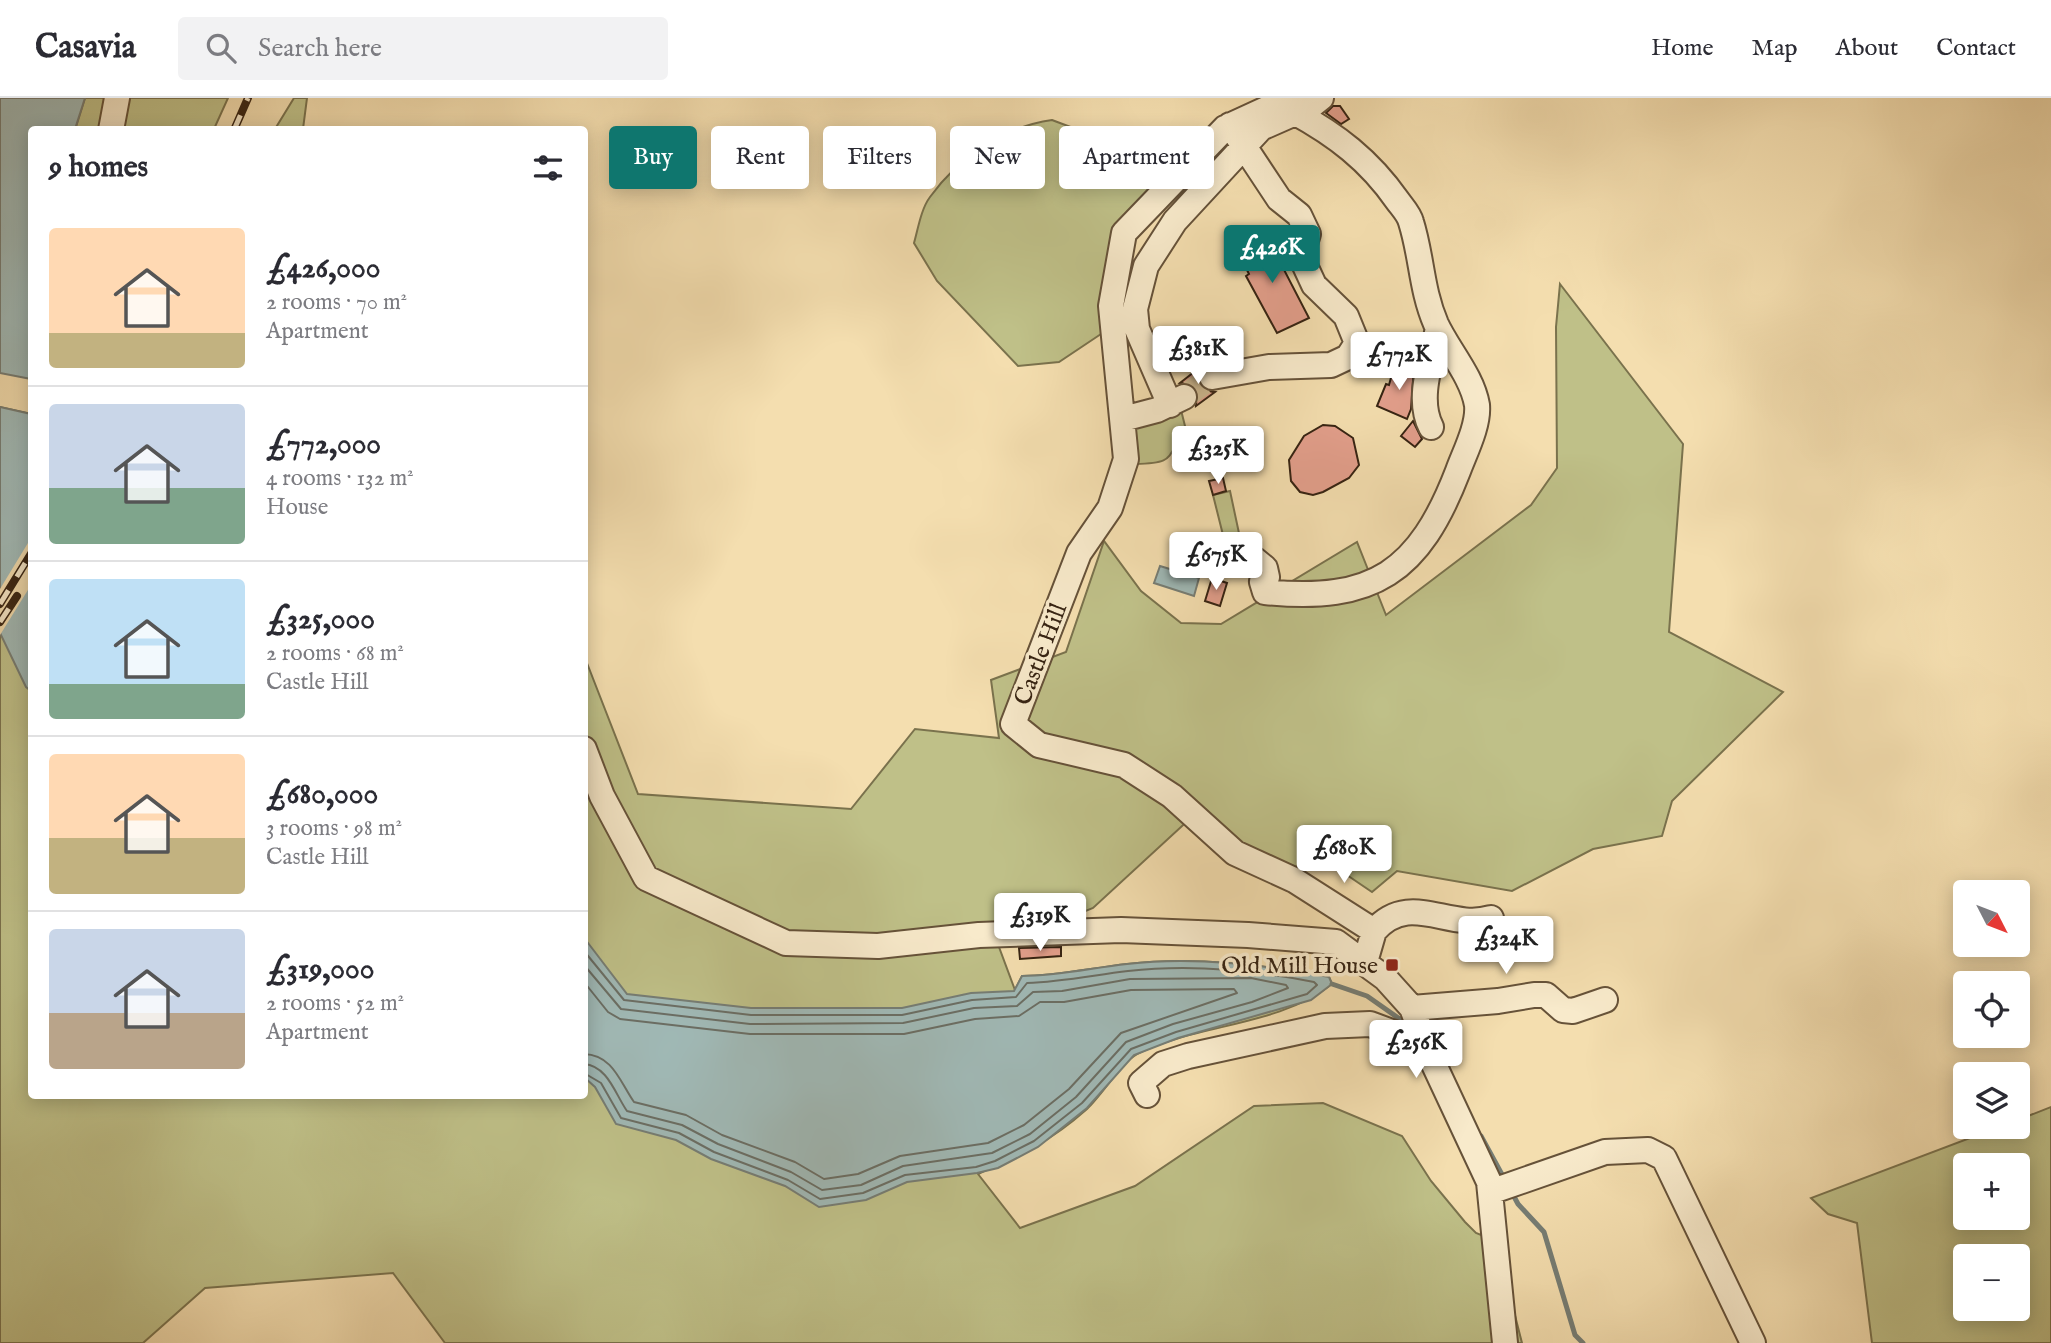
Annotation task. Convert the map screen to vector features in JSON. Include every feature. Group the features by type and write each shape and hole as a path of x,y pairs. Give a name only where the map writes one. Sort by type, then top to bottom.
{"street":[{"path":"112,126 117,98"},
{"path":"1123,419 1177,401 1137,329 1135,309 1146,266 1237,135 1292,105 1311,106 1321,98"},
{"path":"1254,559 1265,568 1267,577 1255,588 1265,592 1296,595 1344,592 1380,580 1407,558 1431,532 1471,437 1477,406 1470,386 1438,328 1421,281 1411,220 1386,185 1347,145 1292,105"},
{"path":"1212,377 1269,367 1331,365 1348,356 1357,343 1346,316 1314,285 1301,257 1308,234 1299,215 1279,200 1237,135"},
{"name":"Castle Hill","path":"1237,135 1124,233 1111,306 1126,458 1110,508 1079,553 1013,724 1039,745 1124,765 1172,796 1235,853 1294,880 1374,931"},
{"path":"1431,427 1424,413 1423,400 1438,328"},
{"path":"588,759 602,796 646,878 786,943 878,946 979,935 1133,930 1336,942 1365,962 1402,994 1412,1008 1430,1056 1489,1182 1502,1187 1605,1152 1648,1150 1664,1158 1753,1343"},
{"path":"1365,962 1374,931 1385,919 1409,911 1475,923 1491,918"},
{"path":"1412,1008 1498,1002 1546,995 1563,1010 1573,1011 1605,1000"},
{"path":"1147,1095 1141,1083 1163,1064 1306,1028 1370,1024 1397,1034 1430,1056"},
{"path":"1502,1187 1505,1343"}],"green space":[{"path":"85,98 228,98 215,126 76,126"},
{"path":"294,98 307,98 303,126 277,126"},
{"path":"1052,120 1068,126 1059,126 1059,189 1170,189 1129,235 1107,330 1059,362 1018,366 937,281 914,243 927,202 950,173 950,189 1045,189 1045,126 1027,126"},
{"path":"1560,284 1683,444 1669,632 1783,692 1672,801 1662,836 1593,849 1512,891 1397,871 1372,892 1313,852 1294,876 1194,815 1093,908 999,947 1015,990 1022,976 1178,961 1279,969 1329,977 1332,984 1287,1009 1186,1036 1137,1054 1125,1064 1087,1109 1060,1130 1022,1154 978,1174 1020,1228 1135,1186 1254,1106 1323,1103 1402,1136 1431,1181 1465,1222 1476,1233 1496,1241 1522,1343 445,1343 393,1273 205,1288 143,1343 0,1343 0,407 28,413 28,1099 588,1099 588,666 638,794 851,809 915,729 999,738 991,680 1066,652 1104,541 1141,591 1181,623 1221,624 1357,542 1386,615 1531,505 1557,468 1556,327"},
{"path":"1181,410 1186,430 1168,458 1135,464 1126,423"},
{"path":"1230,491 1243,552 1228,555 1213,495"},
{"path":"2051,1107 2051,1343 1872,1343 1857,1223 1828,1214 1811,1198 1967,1139 2030,1139 2030,1115"}],"water":[{"path":"0,98 85,98 76,126 28,126 28,378 0,373"},
{"path":"0,407 28,413 28,689 0,633"},
{"path":"1160,566 1199,578 1194,596 1154,583"},
{"path":"588,943 627,994 751,1008 902,1008 971,993 1014,991 1022,976 1152,962 1203,961 1279,969 1329,977 1332,984 1311,1000 1178,1038 1134,1055 1087,1108 1038,1147 998,1168 907,1182 866,1200 819,1207 785,1186 711,1159 676,1140 616,1124 595,1087 588,1081"}],"pier":[{"path":"28,543 28,590 0,635 0,589"}],"building":[{"path":"1333,106 1340,106 1349,119 1341,124 1326,113"},
{"path":"1266,235 1309,318 1277,333 1246,276 1249,274 1237,250"},
{"path":"1395,363 1414,367 1411,409 1407,419 1377,406 1386,384 1389,385"},
{"path":"1203,365 1198,380 1206,391 1215,392 1196,406 1197,390 1192,384 1180,383"},
{"path":"1413,421 1422,439 1415,447 1401,436"},
{"path":"1323,425 1335,426 1353,438 1359,465 1349,478 1323,492 1313,495 1300,492 1291,481 1289,460 1304,436"},
{"path":"1223,478 1226,491 1213,495 1209,481"},
{"path":"1212,578 1227,583 1220,606 1205,601"},
{"path":"1061,947 1061,956 1020,959 1019,948"}],"waterway":[{"path":"1332,984 1367,996 1404,1022"},
{"path":"1481,1136 1505,1180"},
{"path":"1511,1191 1518,1204 1544,1232 1575,1335 1583,1343"}],"tunnel":[{"path":"1184,397 1212,377"}],"railway":[{"path":"236,126 248,98"},
{"path":"0,604 28,558"},
{"path":"0,622 17,596"}],"place":[{"name":"Old Mill House","path":"1392,965"}]}
